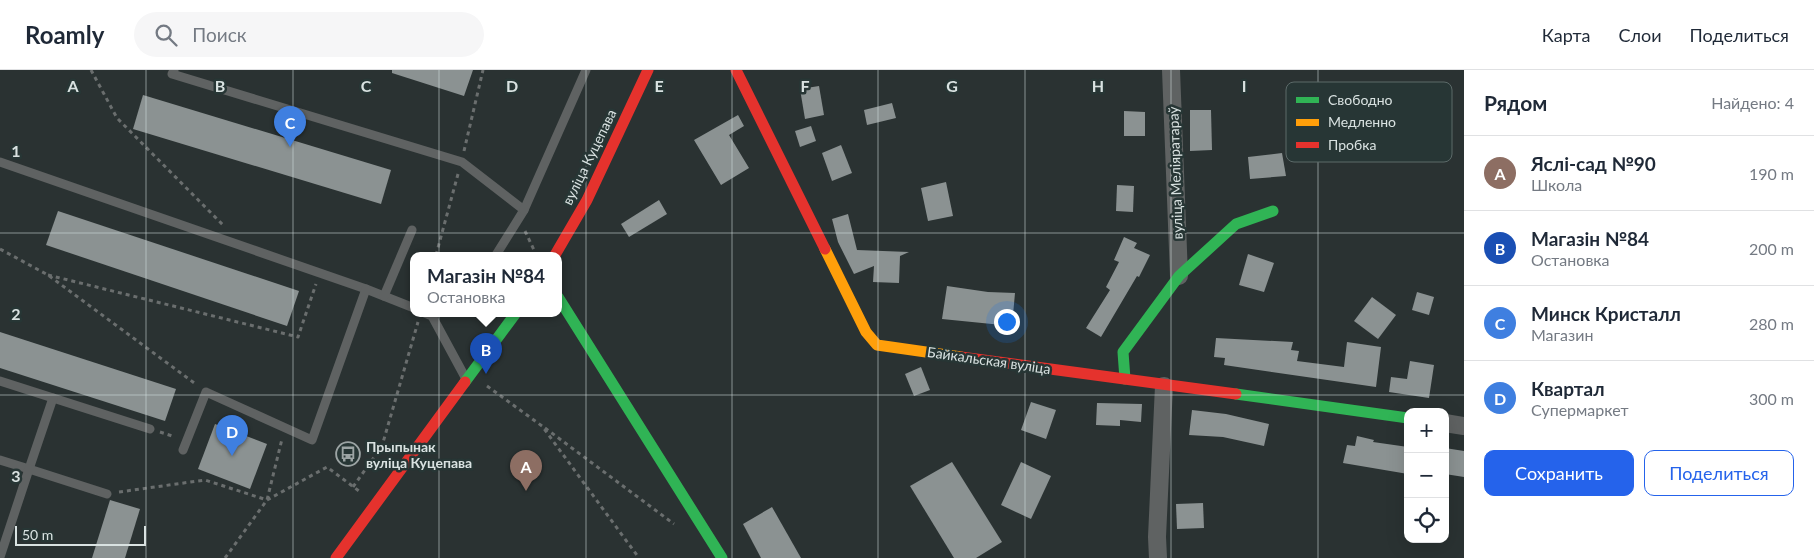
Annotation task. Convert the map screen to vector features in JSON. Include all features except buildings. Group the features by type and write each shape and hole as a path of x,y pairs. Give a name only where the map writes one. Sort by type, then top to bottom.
{"street":[{"name":"вуліца Куцепава","path":"557,252 586,200 648,70"},
{"name":"Байкальская вуліца","path":"736,70 866,332 878,345 1164,386 1404,417"},
{"name":"вуліца Меліяратараў","path":"1171,70 1179,276"},
{"path":"1125,379 1123,352 1179,276 1236,224 1273,211"},
{"path":"562,302 722,558"},
{"path":"336,558 513,317"},
{"path":"1158,558 1157,537 1164,386"},
{"path":"1449,424 1464,426"}],"lane":[{"path":"174,70 172,74 462,162 521,213"},
{"path":"498,252 521,213 583,71"},
{"path":"0,162 366,289 410,306"},
{"path":"384,296 412,230"},
{"path":"183,450 206,392 312,440 366,289"},
{"path":"433,317 469,377"},
{"path":"0,381 150,429"},
{"path":"0,557 53,398"},
{"path":"0,460 107,494"}],"path":[{"path":"92,70 117,118 224,226"},
{"path":"521,213 535,252"},
{"path":"0,249 48,276 206,392"},
{"path":"48,276 298,337 320,273"},
{"path":"353,486 382,446 420,317"},
{"path":"469,377 542,426 682,529"},
{"path":"542,426 639,558"},
{"path":"225,558 267,500 284,427"},
{"path":"150,429 187,441"},
{"path":"107,494 206,480 267,500 327,467 376,504"}],"traffic: fast":[{"path":"1125,379 1123,352 1179,276 1236,224 1273,211"},
{"path":"562,303 722,558"},
{"path":"465,382 513,317"},
{"path":"1236,394 1404,417"}],"traffic: slow":[{"path":"825,249 866,332 877,345 961,357"}],"traffic: jam":[{"path":"557,252 587,200 648,70"},
{"path":"736,70 825,249"},
{"path":"961,357 1236,394"},
{"path":"336,558 465,382"}],"place":[{"name":"Минск Кристалл","path":"290,147"},
{"name":"Магазін №84","path":"486,374"},
{"name":"Прыпынак вуліца Куцепава","path":"348,454"},
{"name":"Квартал","path":"232,456"},
{"name":"Яслі-сад №90","path":"526,491"}]}
